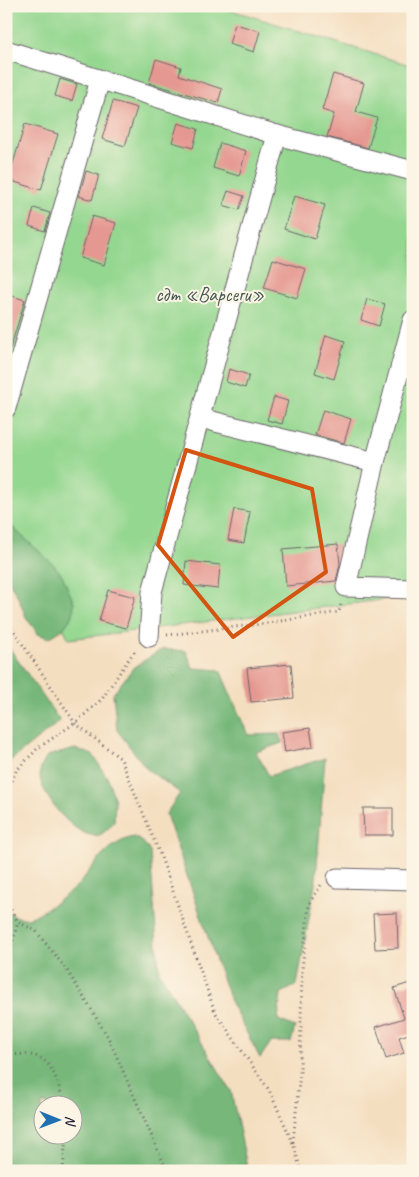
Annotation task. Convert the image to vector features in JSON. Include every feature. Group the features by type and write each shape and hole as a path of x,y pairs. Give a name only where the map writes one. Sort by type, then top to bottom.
{"street":[{"path":"6,50 277,134 413,171"},
{"path":"6,408 100,80"},
{"path":"150,637 152,592 277,134"},
{"path":"413,320 375,462 346,587 413,589"},
{"path":"200,418 375,462"},
{"path":"337,878 413,880"}],"path":[{"path":"6,795 16,771 38,748 75,723 102,698 131,656 150,637 261,624 339,612 346,587"},
{"path":"6,619 75,723 121,759 161,857 216,1012 269,1090 293,1143 302,1171"},
{"path":"293,1143 300,1073 302,969 309,904 320,885 337,878"},
{"path":"6,901 18,922 36,931 67,970 108,1037 167,1171"},
{"path":"6,965 18,922"},
{"path":"6,1056 25,1054 37,1056 49,1063 61,1094"},
{"path":"63,1171 65,1144"}],"highlighted area":[{"path":"186,450 312,489 326,572 233,637 158,545"}],"green space":[{"name":"сдт «Варсеги»","path":"6,6 218,6 413,66 413,596 69,639 6,521"},
{"path":"11,526 53,564 62,575 74,603 73,615 63,629 49,638 38,634 26,617 18,597 6,576 6,527"},
{"path":"6,643 60,721 11,760 6,769"},
{"path":"163,649 186,651 193,668 220,670 248,735 279,734 282,743 256,752 269,776 325,758 316,879 297,985 281,993 278,1020 295,1027 291,1042 271,1042 260,1058 230,1001 166,814 180,793 147,769 117,730 113,694 134,667"},
{"path":"76,749 93,755 108,779 115,801 114,822 99,835 90,835 69,823 51,802 41,780 41,767 47,756"},
{"path":"134,837 143,842 150,852 159,972 231,1091 248,1171 6,1171 6,909 13,915 21,918 27,918 39,913 75,888 99,859 120,842"}],"building":[{"path":"235,24 260,31 254,52 229,44"},
{"path":"156,59 181,67 179,75 222,89 218,103 149,83"},
{"path":"333,74 364,83 356,112 377,118 368,148 327,137 334,114 322,110"},
{"path":"60,79 77,84 72,101 55,96"},
{"path":"113,101 137,108 125,146 102,139"},
{"path":"178,123 198,129 193,148 172,142"},
{"path":"25,124 58,134 41,190 8,180"},
{"path":"220,143 246,151 239,176 213,168"},
{"path":"86,171 99,175 92,200 79,196"},
{"path":"228,191 244,196 239,210 223,205"},
{"path":"294,196 325,205 315,239 284,229"},
{"path":"34,208 50,213 45,231 29,226"},
{"path":"92,216 116,223 104,265 80,258"},
{"path":"273,259 306,269 297,298 264,288"},
{"path":"6,294 25,300 10,349 6,348"},
{"path":"367,299 385,304 379,326 361,320"},
{"path":"326,335 345,341 334,379 315,373"},
{"path":"229,369 249,375 245,388 226,382"},
{"path":"274,397 288,401 282,424 267,420"},
{"path":"323,410 351,419 344,443 315,435"},
{"path":"234,509 250,512 244,543 228,540"},
{"path":"338,544 340,564 336,581 286,586 283,549"},
{"path":"186,561 220,565 218,589 184,585"},
{"path":"108,590 135,597 126,628 99,621"},
{"path":"291,664 294,698 251,702 247,668"},
{"path":"310,728 313,747 285,752 282,732"},
{"path":"363,808 393,808 393,835 364,835"},
{"path":"397,913 398,948 375,949 373,914"},
{"path":"413,982 413,1035 409,1036 409,1034 399,1037 404,1053 386,1059 376,1027 404,1018 394,988"}]}
